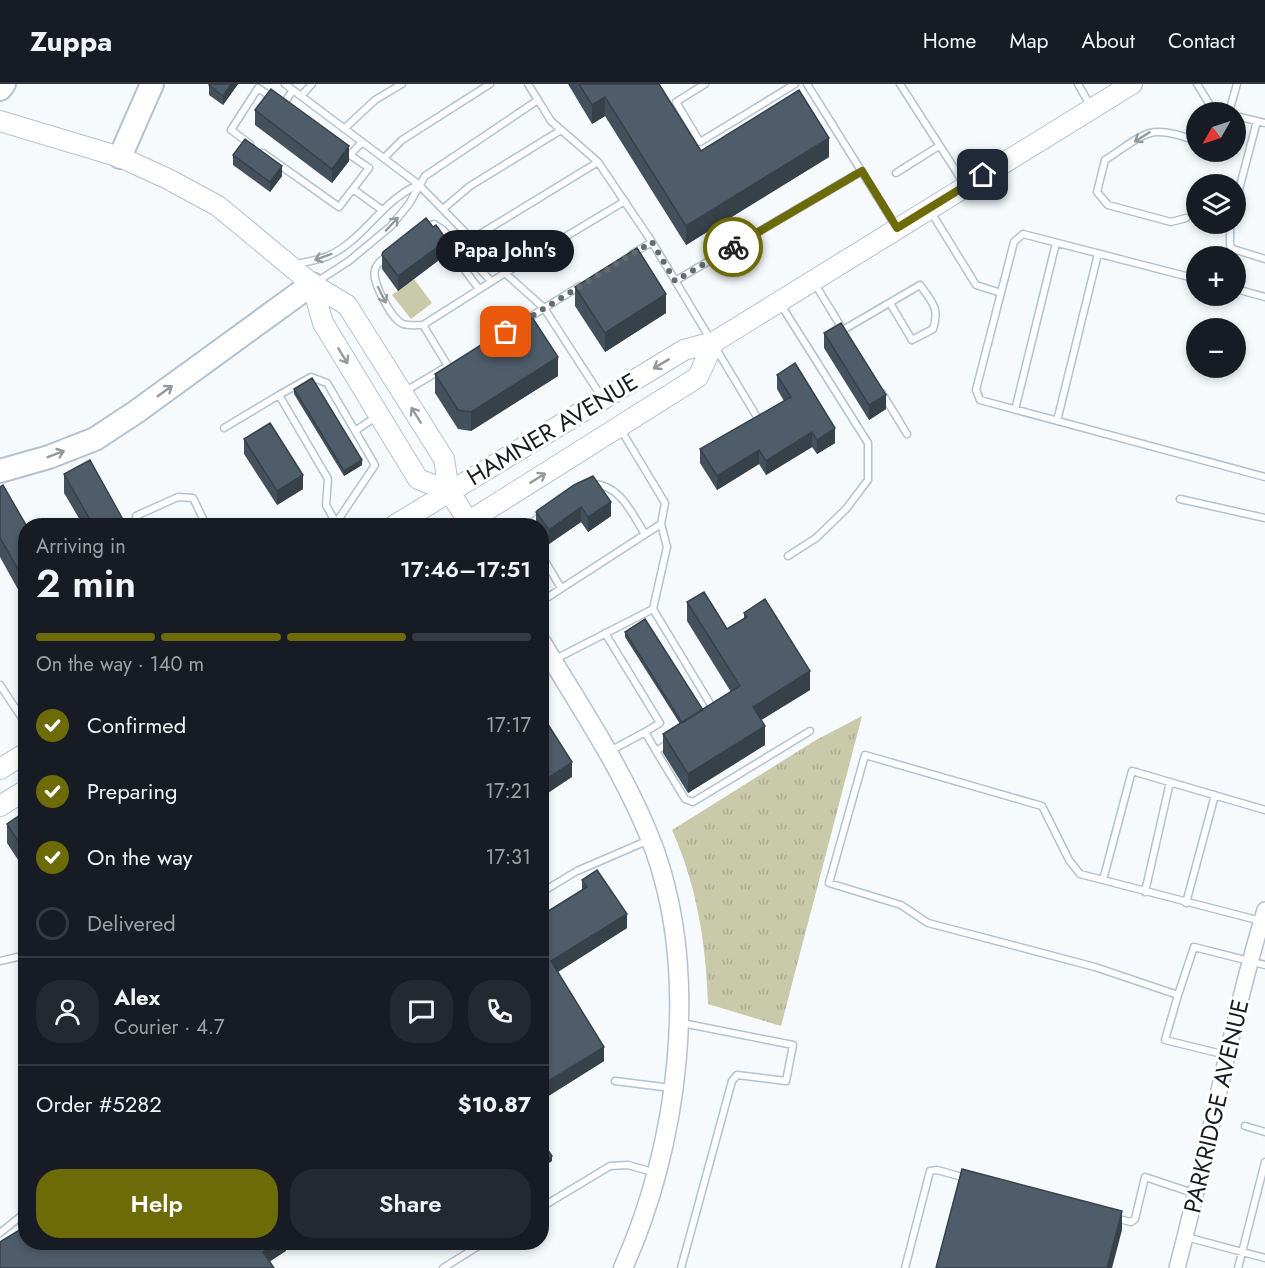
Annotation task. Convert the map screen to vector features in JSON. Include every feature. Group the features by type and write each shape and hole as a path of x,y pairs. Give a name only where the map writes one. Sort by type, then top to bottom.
{"highway":[{"path":"0,89 4,84"},
{"path":"120,157 152,84"},
{"path":"0,471 49,457 95,439 136,412 312,284"}],"main road":[{"name":"HAMNER AVENUE","path":"406,518 684,350 714,342 1132,84"},
{"path":"0,121 34,129 120,157 218,206 312,284 346,305 444,459 449,491 464,518"},
{"path":"312,284 323,323 418,478 449,491"},
{"name":"HAMNER AVENUE","path":"476,518 698,377 714,342"},
{"path":"549,667 607,753 635,805 650,840 669,906 676,958 678,1022 668,1124 657,1173 639,1234 623,1268"},
{"path":"0,769 18,758"},
{"path":"0,806 18,795"}],"street":[{"name":"PARKRIDGE AVENUE","path":"1177,1268 1197,1194 1226,1055 1258,963 1263,916"}],"lane":[{"path":"285,84 418,184 505,273 544,308 603,399"},
{"path":"301,96 312,84"},
{"path":"344,129 375,100 402,84"},
{"path":"384,158 402,140 490,84"},
{"path":"528,84 551,121 598,162 652,242 757,417"},
{"path":"705,84 676,102 700,142 795,84"},
{"path":"807,84 897,228"},
{"path":"900,84 965,186"},
{"path":"1078,84 1092,108"},
{"path":"1197,84 1208,102"},
{"path":"1232,102 1237,84"},
{"path":"293,90 283,105 258,88 231,130 339,207 369,168 350,155 362,142"},
{"path":"312,284 349,261 391,226 409,204 418,184 425,176 538,100"},
{"path":"1246,118 1265,123"},
{"path":"1243,174 1257,121"},
{"path":"443,210 470,186 561,130"},
{"path":"1186,137 1167,131 1152,130 1105,160 1097,192 1108,205 1171,222 1186,218"},
{"path":"896,173 939,146"},
{"path":"472,240 598,162"},
{"path":"675,281 862,171"},
{"path":"291,266 328,256 354,238 399,193 418,184"},
{"path":"353,189 382,210"},
{"path":"398,248 379,263 374,277 386,304 399,322 423,325 624,201"},
{"path":"924,211 976,285 1001,293"},
{"path":"417,233 434,224 451,238 491,281"},
{"path":"1186,277 1023,234 1014,242 976,390 980,400 1265,477"},
{"path":"1230,234 1230,246 1233,249 1265,259"},
{"path":"451,238 458,261 479,289"},
{"path":"623,260 652,242"},
{"path":"1015,410 1056,243"},
{"path":"1057,421 1098,254"},
{"path":"813,281 849,340"},
{"path":"515,326 583,284"},
{"path":"843,330 920,285 934,305 937,316 933,329 912,340 890,303"},
{"path":"1246,292 1265,297"},
{"path":"779,302 868,443 868,480 846,509 816,538 788,556"},
{"path":"423,325 448,366"},
{"path":"403,393 457,360"},
{"path":"224,428 311,376 327,383 375,465 341,518"},
{"path":"878,387 907,434"},
{"path":"279,395 328,479 326,505 334,518"},
{"path":"355,432 379,415"},
{"path":"619,426 665,503 661,524 667,547 653,609 717,714 707,720"},
{"path":"582,488 600,484 615,491 645,534"},
{"path":"136,516 178,497 193,498 203,518"},
{"path":"1180,499 1265,518"},
{"path":"536,518 553,507"},
{"path":"549,596 661,524"},
{"path":"549,568 561,588"},
{"path":"549,661 653,609"},
{"path":"605,633 660,723 607,753"},
{"path":"0,685 18,712"},
{"path":"645,732 685,799 693,802 810,731"},
{"path":"656,751 676,739"},
{"path":"1178,995 1095,967 928,923 902,906 829,883 865,755 1042,806 1069,860 1080,874 1186,903 1263,916"},
{"path":"1103,880 1132,771 1265,810"},
{"path":"1145,892 1170,782"},
{"path":"1186,903 1215,795"},
{"path":"549,888 577,871 650,840"},
{"path":"1226,1055 1165,1040 1194,947 1258,963"},
{"path":"0,961 18,957"},
{"path":"678,1022 793,1045 786,1081 737,1075 732,1082 681,1268"},
{"path":"615,1081 673,1088"},
{"path":"1245,1126 1265,1132"},
{"path":"1238,1268 1265,1162"},
{"path":"549,1203 610,1166 627,1165 657,1173"},
{"path":"905,1268 930,1171 937,1170 971,1179"},
{"path":"1108,1216 1131,1222 1135,1219 1145,1177 1197,1194"},
{"path":"0,1233 18,1218"},
{"path":"1185,1237 1265,1258"},
{"path":"443,1268 472,1250"}],"green space":[{"path":"414,279 432,303 411,319 392,295"},
{"path":"862,716 781,1026 708,1004 699,915 688,872 672,830 816,740"}],"building":[{"path":"210,84 231,84 223,96"},
{"path":"579,84 659,84 701,151 799,90 829,138 686,226 605,97 592,105"},
{"path":"271,89 349,146 332,169 255,110"},
{"path":"245,139 282,166 270,182 233,155"},
{"path":"426,218 433,227 436,225 447,240 398,276 382,255 383,252"},
{"path":"637,248 666,294 605,333 575,287"},
{"path":"530,314 558,357 471,412 458,410 435,374"},
{"path":"841,323 886,395 869,405 824,333"},
{"path":"795,363 835,428 817,440 812,432 766,461 759,450 717,476 700,449 791,397 777,375"},
{"path":"312,378 362,460 344,471 294,389"},
{"path":"270,423 303,475 277,491 244,439"},
{"path":"90,460 122,518 89,518 64,474"},
{"path":"593,476 611,502 588,517 581,507 549,530 549,518 540,518 536,512 574,485"},
{"path":"3,485 22,518 18,518 18,569 0,538 0,487"},
{"path":"704,592 727,629 747,617 744,613 765,599 810,671 753,707 765,726 688,774 663,734 740,686 687,602"},
{"path":"645,619 703,710 682,723 625,632"},
{"path":"549,726 572,762 549,777"},
{"path":"18,816 18,841 7,824"},
{"path":"597,870 627,914 551,961 604,1047 549,1081 549,911 587,887 582,880"},
{"path":"962,1169 1122,1211 1107,1268 936,1268"},
{"path":"18,1231 18,1250 266,1250 263,1252 274,1268 0,1268 0,1242"}],"way so far":[{"path":"506,332 652,242 675,281 733,247"}],"place":[{"name":"Papa John's","path":"506,332"}],"route":[{"path":"733,247 862,171 897,228 983,175"}]}
